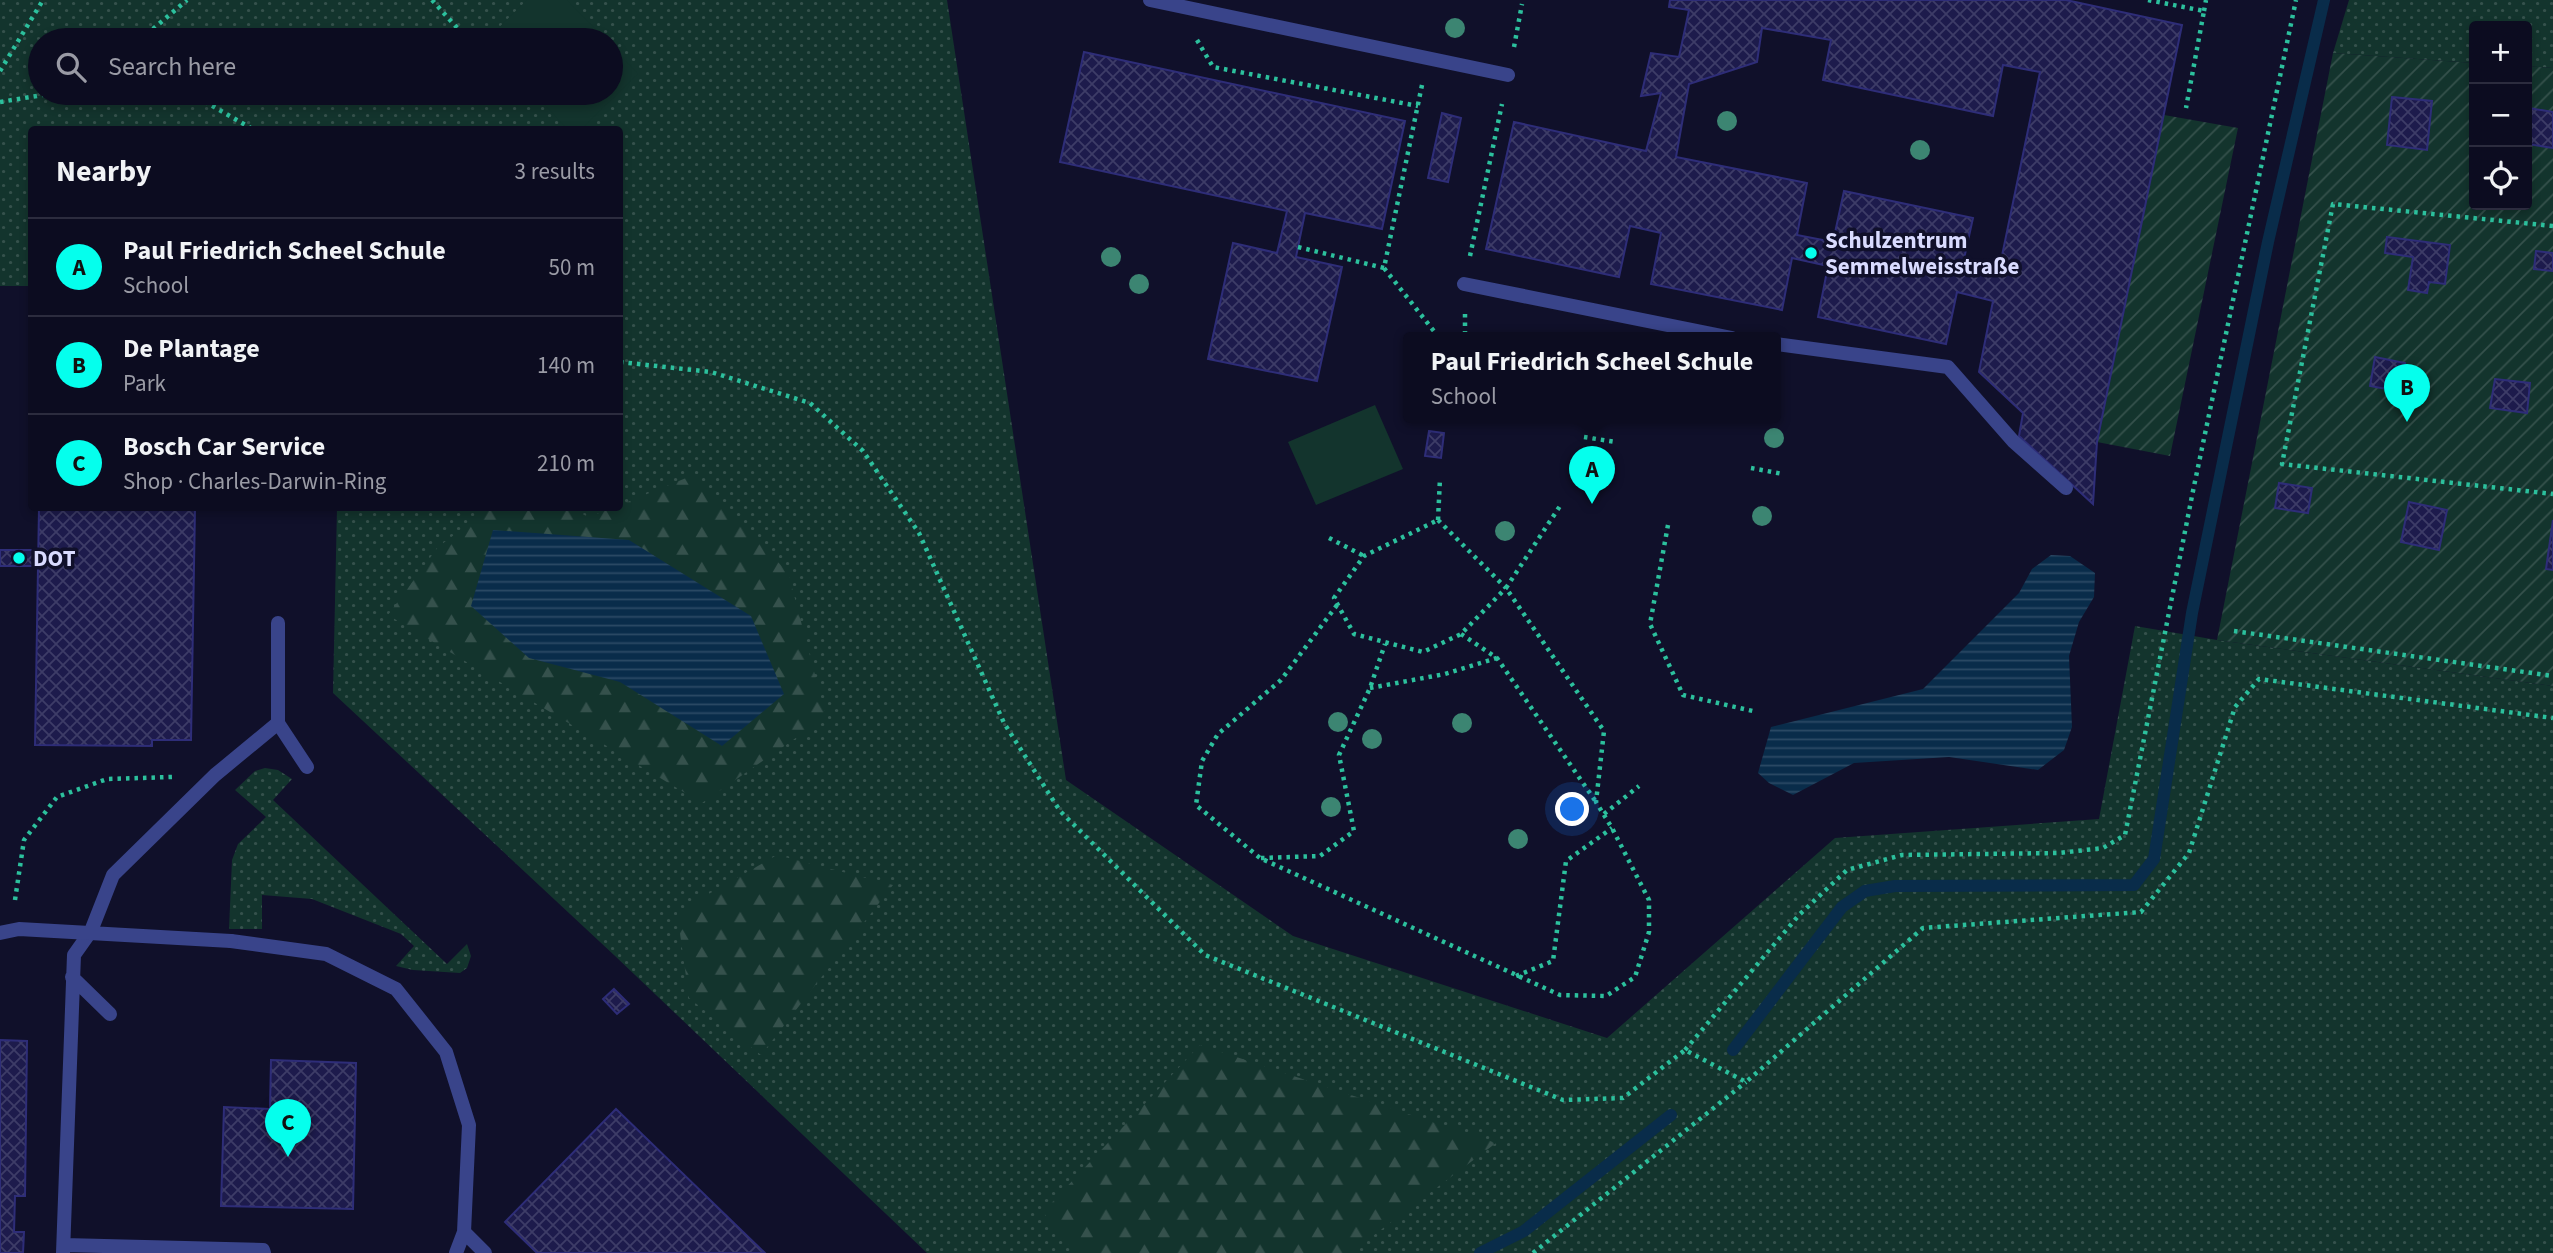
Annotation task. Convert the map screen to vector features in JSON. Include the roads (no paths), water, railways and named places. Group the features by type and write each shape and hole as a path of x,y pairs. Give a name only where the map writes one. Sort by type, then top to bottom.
{"street":[{"path":"1150,0 1174,2 1202,11 1508,75"},
{"path":"1464,284 1702,332"},
{"path":"1781,345 1948,367 2013,441 2066,488"},
{"path":"278,623 278,723 307,767"},
{"path":"264,1253 263,1250 64,1249 74,955 91,931 113,875 215,775 278,723"},
{"path":"0,933 19,929 91,931 231,941 326,954 396,989 446,1052 469,1125 464,1232 456,1253"},
{"path":"72,977 110,1014"},
{"path":"464,1232 485,1253"}],"water":[{"path":"493,530 629,540 751,616 784,694 722,746 620,682 529,658 471,606"},
{"path":"2051,555 2070,556 2095,573 2094,597 2079,622 2069,656 2072,727 2064,750 2038,770 1949,757 1854,763 1793,795 1769,783 1758,773 1771,727 1923,689 2019,593 2032,569"}],"waterway":[{"path":"1733,1050 1842,907 1865,891 1895,886 2134,885 2154,859 2192,613 2268,242 2324,0"},
{"path":"1480,1253 1524,1231 1671,1115"}],"place":[{"name":"Schulzentrum Semmelweisstraße","path":"1811,253"},
{"name":"De Plantage","path":"2407,422"},
{"name":"Paul Friedrich Scheel Schule","path":"1592,504"},
{"name":"DOT","path":"19,558"},
{"name":"Bosch Car Service","path":"288,1157"}]}
